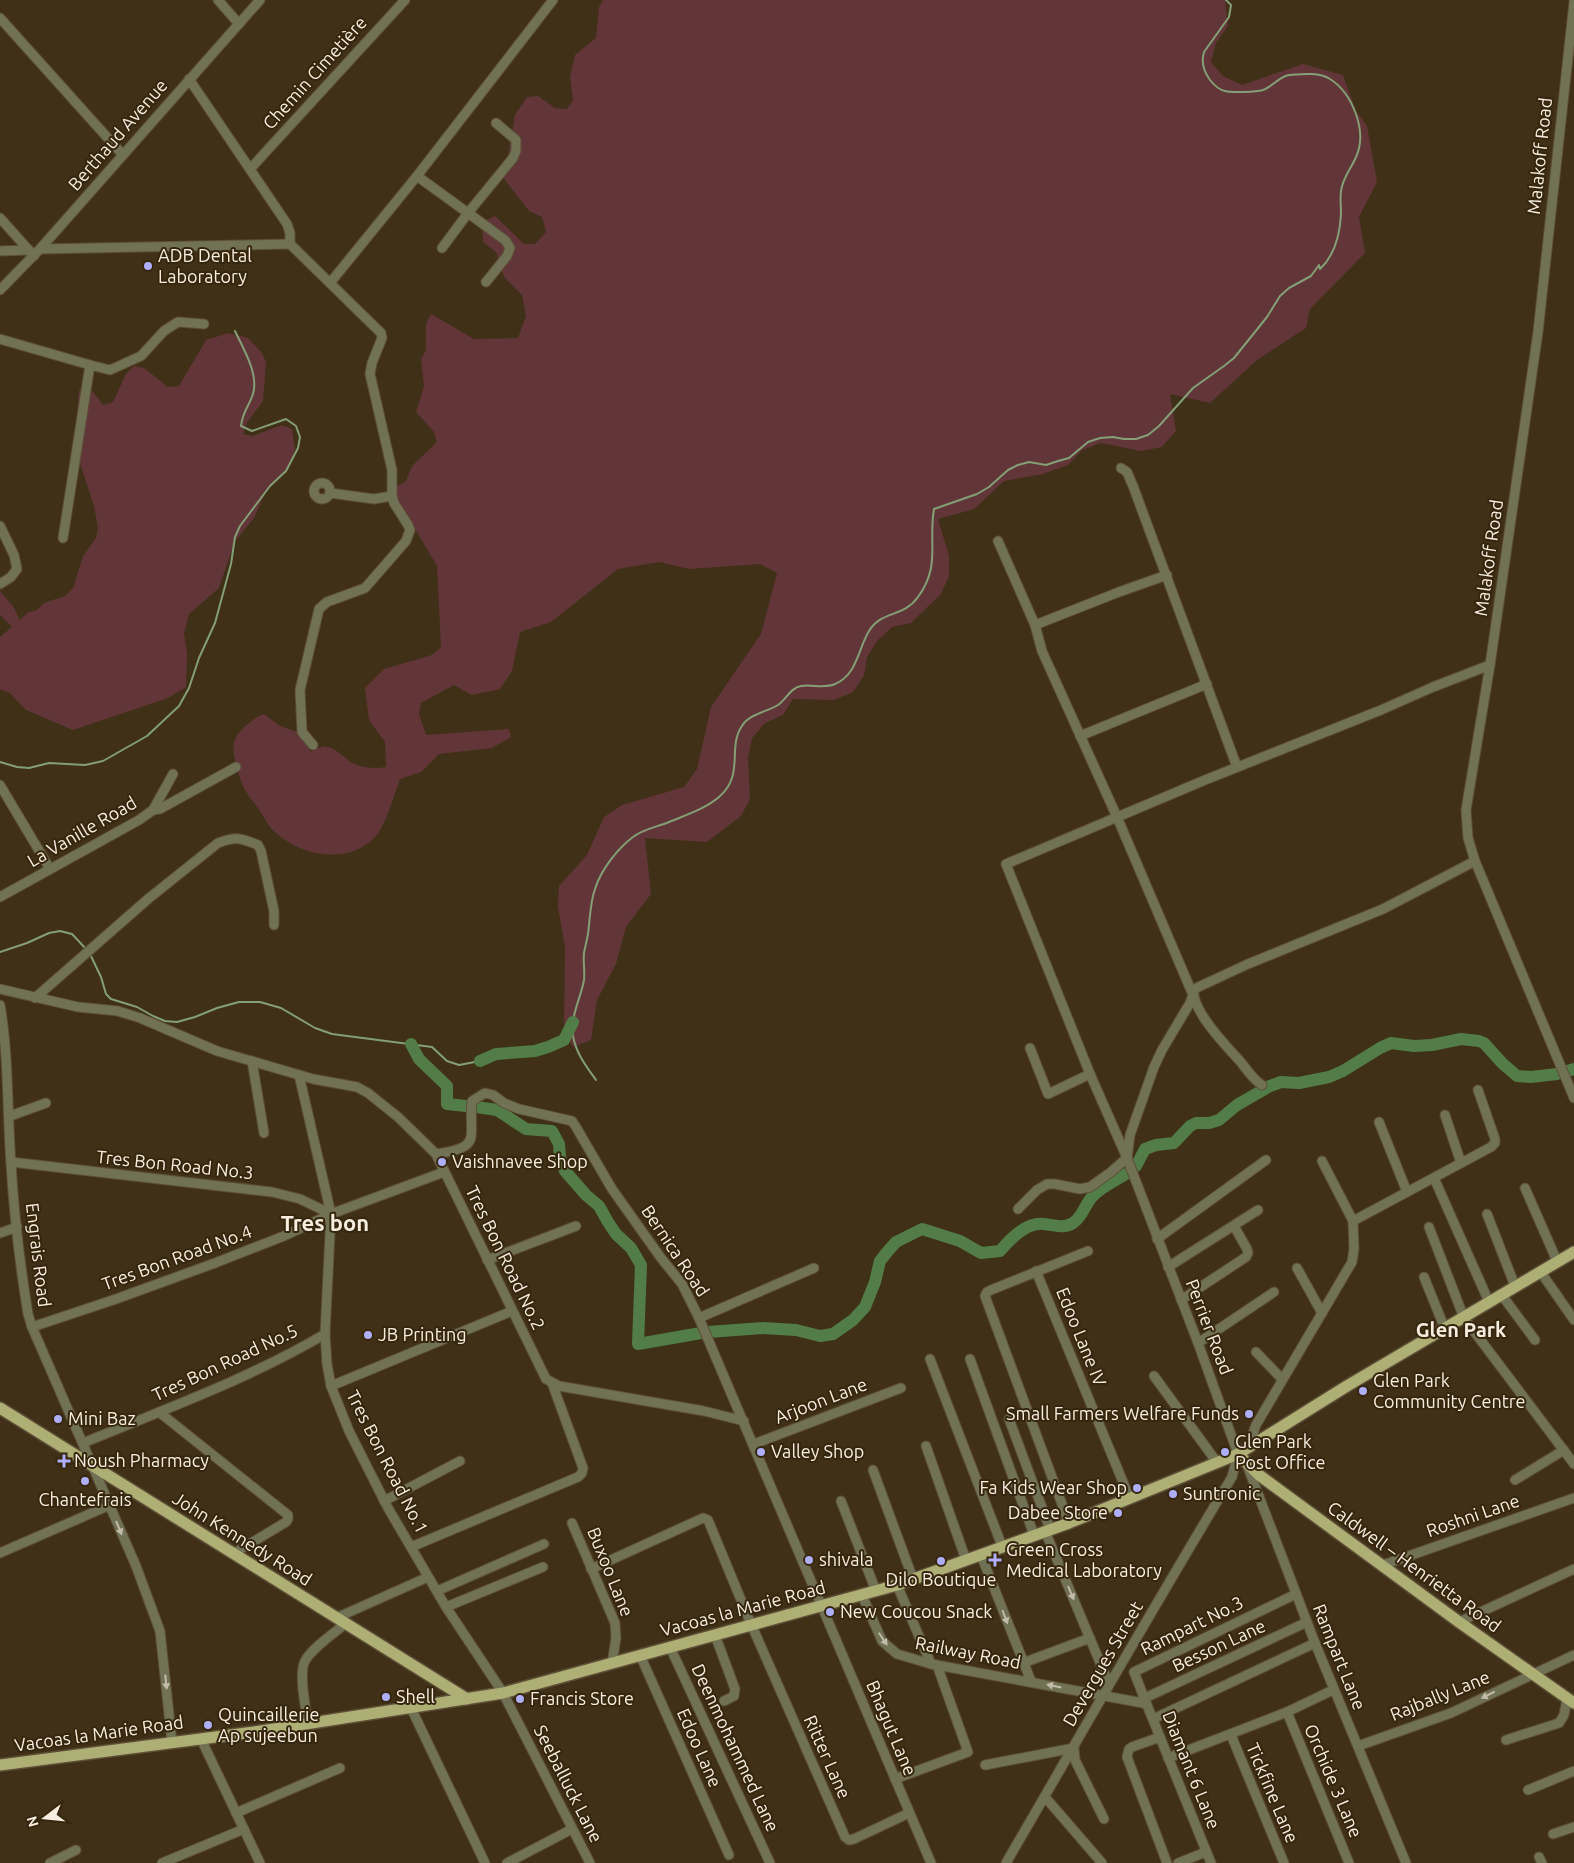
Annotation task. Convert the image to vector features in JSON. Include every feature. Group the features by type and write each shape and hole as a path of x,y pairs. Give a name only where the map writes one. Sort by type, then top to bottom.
{"main road":[{"name":"Vacoas la Marie Road","path":"0,1765 308,1724 503,1693 898,1585 1069,1523 1238,1454 1255,1441 1574,1252"},
{"name":"John Kennedy Road","path":"0,1408 467,1699"},
{"name":"Caldwell – Henrietta Road","path":"1238,1454 1259,1475 1570,1701"}],"street":[{"path":"218,0 239,24"},
{"name":"Berthaud Avenue","path":"0,290 260,0"},
{"name":"Chemin Cimetière","path":"251,168 405,0"},
{"path":"330,283 417,176 553,0"},
{"name":"Malakoff Road","path":"1574,2 1538,332 1490,665 1466,810 1468,838 1475,861 1574,1098"},
{"path":"0,18 123,155"},
{"path":"189,79 251,168 287,224 290,233 290,244 381,333 382,338 372,363 370,374 392,470 392,496 394,503 410,530 406,541 365,588 327,602 319,609 300,690 302,732 313,745"},
{"path":"442,248 513,158 516,151 516,140 496,123"},
{"path":"417,176 506,241 510,248 507,256 486,282"},
{"path":"0,218 35,252"},
{"path":"0,251 35,252 290,244"},
{"path":"0,340 110,370 141,356 164,331 178,322 204,324"},
{"path":"63,538 90,365"},
{"path":"1121,468 1127,472 1134,486 1238,767"},
{"path":"330,493 374,499 392,496"},
{"path":"0,526 14,555 17,569 11,577 0,584"},
{"path":"998,541 1035,625 1042,651 1117,817 1193,995 1204,1017 1218,1038 1262,1085"},
{"path":"1035,625 1167,575"},
{"path":"1117,817 1490,665"},
{"path":"1080,736 1206,684"},
{"name":"La Vanille Road","path":"153,810 160,809 236,768"},
{"name":"La Vanille Road","path":"0,897 139,820 153,810 173,774"},
{"path":"0,785 50,869"},
{"name":"Perrier Road","path":"1117,817 1006,864 1182,1300 1238,1454"},
{"path":"35,998 148,899 218,843 230,838 246,840 258,845 261,851 274,912 274,925"},
{"path":"1018,1209 1037,1190 1047,1184 1080,1189 1090,1186 1111,1172 1126,1158 1130,1135 1154,1067 1190,1003 1194,989 1383,909 1475,861"},
{"name":"Tres Bon Road No.2","path":"0,989 78,1007 118,1011 140,1018 217,1051 299,1075 357,1087 398,1117 436,1154 546,1379 552,1383 582,1468 582,1473 411,1547"},
{"name":"Engrais Road","path":"0,1005 10,1116 10,1162 25,1296 32,1327 94,1467 160,1631 172,1742"},
{"path":"1030,1048 1048,1094 1090,1074"},
{"path":"252,1061 264,1133"},
{"name":"Tres Bon Road No.1","path":"299,1075 331,1214 325,1334 327,1371 331,1386 384,1501 446,1607 503,1693"},
{"path":"1353,1222 1491,1147 1495,1143 1478,1090"},
{"name":"Bernica Road","path":"436,1154 452,1152 469,1143 473,1133 472,1101 485,1093 493,1094 504,1103 519,1109 572,1121 584,1138 612,1189 682,1284 699,1318 754,1444 821,1606"},
{"path":"10,1116 46,1103"},
{"path":"1445,1115 1462,1162"},
{"path":"1379,1122 1407,1192"},
{"path":"1157,1239 1266,1160"},
{"name":"Tres Bon Road No.3","path":"10,1162 272,1192 300,1199 331,1214"},
{"path":"1255,1441 1253,1433 1256,1425 1352,1262 1354,1250 1353,1222 1322,1162"},
{"name":"Tres Bon Road No.4","path":"32,1327 215,1263 284,1236 331,1214 444,1172"},
{"path":"1434,1178 1489,1302"},
{"path":"1526,1188 1557,1261"},
{"path":"1168,1267 1258,1210"},
{"path":"1487,1214 1515,1286"},
{"path":"487,1260 576,1226"},
{"path":"1182,1300 1246,1257 1247,1249 1234,1226"},
{"path":"0,1233 17,1227"},
{"path":"1429,1227 1464,1318 1574,1464"},
{"path":"1069,1523 986,1294 1036,1271 1088,1251"},
{"path":"699,1318 814,1268"},
{"path":"1297,1268 1322,1313"},
{"name":"Edoo Lane IV","path":"1036,1271 1130,1499"},
{"path":"1540,1271 1574,1320"},
{"path":"1424,1277 1445,1329"},
{"path":"1198,1343 1274,1292"},
{"path":"1501,1294 1536,1340"},
{"path":"331,1386 512,1311"},
{"name":"Tres Bon Road No.5","path":"83,1443 246,1376 290,1355 325,1334"},
{"path":"1256,1352 1282,1379"},
{"path":"930,1359 1002,1546"},
{"path":"970,1359 1109,1684"},
{"path":"1154,1376 1216,1462"},
{"path":"552,1383 744,1421"},
{"name":"Arjoon Lane","path":"754,1444 900,1388"},
{"path":"160,1412 288,1515 286,1522 233,1554"},
{"path":"1009,1419 1043,1532"},
{"path":"926,1446 966,1560"},
{"path":"1515,1480 1564,1450"},
{"name":"Devergues Street","path":"1006,1863 1074,1748 1109,1684 1232,1477 1238,1454"},
{"path":"384,1501 460,1461"},
{"name":"Rampart Lane","path":"1246,1462 1333,1690 1406,1863"},
{"path":"873,1470 913,1579"},
{"name":"Roshni Lane","path":"1382,1566 1574,1498"},
{"path":"841,1501 876,1591"},
{"path":"0,1553 110,1505"},
{"path":"591,1569 706,1518 751,1624"},
{"name":"Buxoo Lane","path":"572,1523 615,1624 616,1638 612,1663"},
{"path":"437,1591 544,1544"},
{"path":"981,1555 1031,1681"},
{"path":"446,1607 543,1567"},
{"path":"1459,1622 1574,1569"},
{"path":"308,1724 302,1676 304,1662 311,1653 340,1621 428,1577"},
{"path":"895,1779 968,1752 934,1664 898,1585"},
{"name":"Rampart No.3","path":"1146,1702 1134,1672 1296,1594"},
{"name":"Railway Road","path":"862,1595 882,1641 897,1654 934,1664 1102,1696"},
{"name":"Bhagut Lane","path":"821,1606 930,1863"},
{"name":"Besson Lane","path":"1146,1702 1307,1622"},
{"name":"Ritter Lane","path":"751,1624 845,1837 849,1840 854,1839 909,1813"},
{"path":"715,1635 735,1689 734,1696 724,1701"},
{"path":"1023,1663 1090,1638"},
{"path":"1153,1719 1315,1643"},
{"name":"Deenmohammed Lane","path":"670,1647 770,1863"},
{"name":"Edoo Lane","path":"640,1655 729,1855"},
{"path":"1126,1655 1134,1672"},
{"name":"Rajbally Lane","path":"1358,1746 1451,1713 1574,1655"},
{"path":"1168,1758 1231,1735 1333,1690"},
{"name":"Seeballuck Lane","path":"503,1693 590,1863"},
{"name":"Diamant 6 Lane","path":"1102,1696 1146,1702 1211,1863"},
{"path":"1506,1740 1558,1723 1570,1701"},
{"path":"411,1708 481,1862"},
{"name":"Orchide 3 Lane","path":"1286,1712 1349,1863"},
{"name":"Tickfine Lane","path":"1231,1735 1284,1863"},
{"path":"1160,1737 1132,1747 1129,1749 1127,1757 1167,1863"},
{"path":"201,1738 260,1863"},
{"path":"984,1765 1074,1748 1075,1760 1104,1819"},
{"path":"236,1813 340,1768"},
{"path":"1528,1790 1574,1772"},
{"path":"1045,1797 1102,1863"},
{"path":"1553,1834 1574,1828"},
{"path":"162,1863 244,1829"},
{"path":"506,1863 572,1829"},
{"path":"50,1863 76,1850"},
{"path":"1178,1863 1206,1852"}],"shaded area":[{"path":"603,0 1225,0 1228,26 1216,43 1211,62 1223,76 1242,85 1303,64 1343,75 1356,111 1367,126 1377,182 1359,217 1365,253 1310,309 1306,328 1257,360 1210,403 1170,394 1176,431 1162,447 1141,451 1101,443 1082,450 1068,465 1043,474 1004,481 974,509 938,519 949,556 949,576 941,594 911,623 892,627 877,641 867,657 864,676 853,692 834,700 793,699 783,715 765,723 752,738 748,758 750,799 741,816 707,842 645,838 651,894 626,927 616,964 597,1000 591,1040 573,1047 564,1029 565,947 558,907 559,886 587,855 604,817 622,805 684,787 697,769 711,707 761,634 777,573 760,564 689,569 659,562 618,569 551,622 520,632 512,671 500,689 472,695 454,685 421,703 419,714 426,735 509,729 511,737 492,748 439,754 421,772 400,779 386,818 378,833 363,846 351,852 325,854 311,852 287,841 273,831 244,788 237,768 233,747 235,739 241,730 255,718 264,714 280,726 297,732 311,752 318,748 328,747 359,766 372,768 386,767 385,742 369,720 365,688 384,669 432,655 441,647 437,566 392,490 406,481 412,466 437,442 434,432 416,412 424,386 421,359 426,350 426,324 431,314 474,339 518,338 526,316 522,295 504,277 496,252 483,242 482,222 495,216 524,244 535,244 546,232 542,217 529,211 504,179 515,115 527,97 538,96 555,108 567,109 573,100 570,77 575,55 596,38 599,7"},
{"path":"228,333 248,338 262,353 266,362 263,401 246,424 243,434 253,436 282,425 292,429 295,449 289,468 267,489 254,518 235,541 219,588 189,614 184,633 187,654 186,687 168,698 73,730 26,710 10,693 0,689 0,637 12,627 0,615 0,591 13,606 20,620 27,613 37,610 44,603 65,596 73,588 83,556 96,538 98,528 94,506 74,445 79,391 86,383 103,405 113,402 126,374 134,366 144,368 168,387 179,386 206,340"}],"waterway":[{"path":"596,1080 576,1048 572,1029 574,1014 583,987 584,953 593,894 605,867 616,854 637,834 695,811 719,797 731,780 738,734 745,722 778,705 797,687 835,684 848,674 853,668 865,638 874,624 912,604 925,586 932,564 934,509 977,494 989,487 1008,470 1018,465 1029,462 1046,465 1069,458 1088,442 1100,438 1136,439 1148,435 1159,426 1193,388 1234,358 1267,317 1280,296 1289,288 1311,276 1319,265 1320,269 1333,251 1339,229 1342,186 1359,147 1360,136 1356,114 1345,93 1338,85 1321,75 1289,75 1279,79 1266,89 1255,91 1228,92 1221,90 1215,85 1205,70 1203,56 1229,17 1231,5 1226,0"},
{"path":"0,762 29,768 49,763 85,765 103,761 147,736 179,706 189,688 199,658 215,623 231,564 235,537 240,526 270,486 286,471 298,448 300,437 296,426 286,419 252,431 241,426 243,416 253,394 254,378 249,361 235,331"},
{"path":"0,952 49,933 60,931 72,934 87,950"},
{"path":"90,954 101,977 106,994 111,999 137,1007 165,1021 177,1022 239,1002 260,1002 281,1008 315,1028 332,1034 432,1047 447,1061 459,1065 480,1061"},
{"path":"480,1061 496,1054 535,1051 548,1047 564,1040 573,1022"},
{"path":"1136,1166 1145,1149 1156,1145 1174,1143 1190,1126 1196,1123 1209,1123 1219,1120 1237,1105 1270,1086 1281,1082 1299,1083 1329,1077 1391,1043 1414,1046 1432,1045 1461,1039 1479,1041 1484,1043 1517,1076 1531,1077 1557,1074"},
{"path":"411,1044 419,1059 447,1086 447,1104 466,1106"},
{"path":"1564,1072 1574,1069"},
{"path":"477,1107 497,1110 526,1129 552,1131 559,1144 560,1157 565,1171 586,1195 599,1206 616,1234 631,1248 641,1265 638,1344 701,1333"},
{"path":"708,1332 763,1328 796,1330 820,1336 833,1334 853,1320 865,1307 875,1282 880,1261 896,1242 922,1229 960,1241 981,1253 1000,1251 1025,1228 1037,1224 1062,1226 1073,1223 1079,1218 1094,1194 1126,1174"}],"place":[{"name":"ADB Dental Laboratory","path":"148,266"},
{"name":"Vaishnavee Shop","path":"442,1162"},
{"name":"JB Printing","path":"368,1335"},
{"name":"Glen Park Community Centre","path":"1363,1391"},
{"name":"Small Farmers Welfare Funds","path":"1249,1414"},
{"name":"Mini Baz","path":"58,1419"},
{"name":"Valley Shop","path":"761,1452"},
{"name":"Glen Park Post Office","path":"1225,1452"},
{"name":"Noush Pharmacy","path":"64,1461"},
{"name":"Chantefrais","path":"85,1481"},
{"name":"Fa Kids Wear Shop","path":"1137,1488"},
{"name":"Suntronic","path":"1173,1494"},
{"name":"Dabee Store","path":"1118,1513"},
{"name":"shivala","path":"809,1560"},
{"name":"Green Cross Medical Laboratory","path":"995,1560"},
{"name":"Dilo Boutique","path":"941,1561"},
{"name":"New Coucou Snack","path":"830,1612"},
{"name":"Shell","path":"386,1697"},
{"name":"Francis Store","path":"520,1699"},
{"name":"Quincaillerie Ap sujeebun","path":"208,1725"}],"district":[{"name":"Tres bon","path":"325,1223"},
{"name":"Glen Park","path":"1461,1330"}]}
